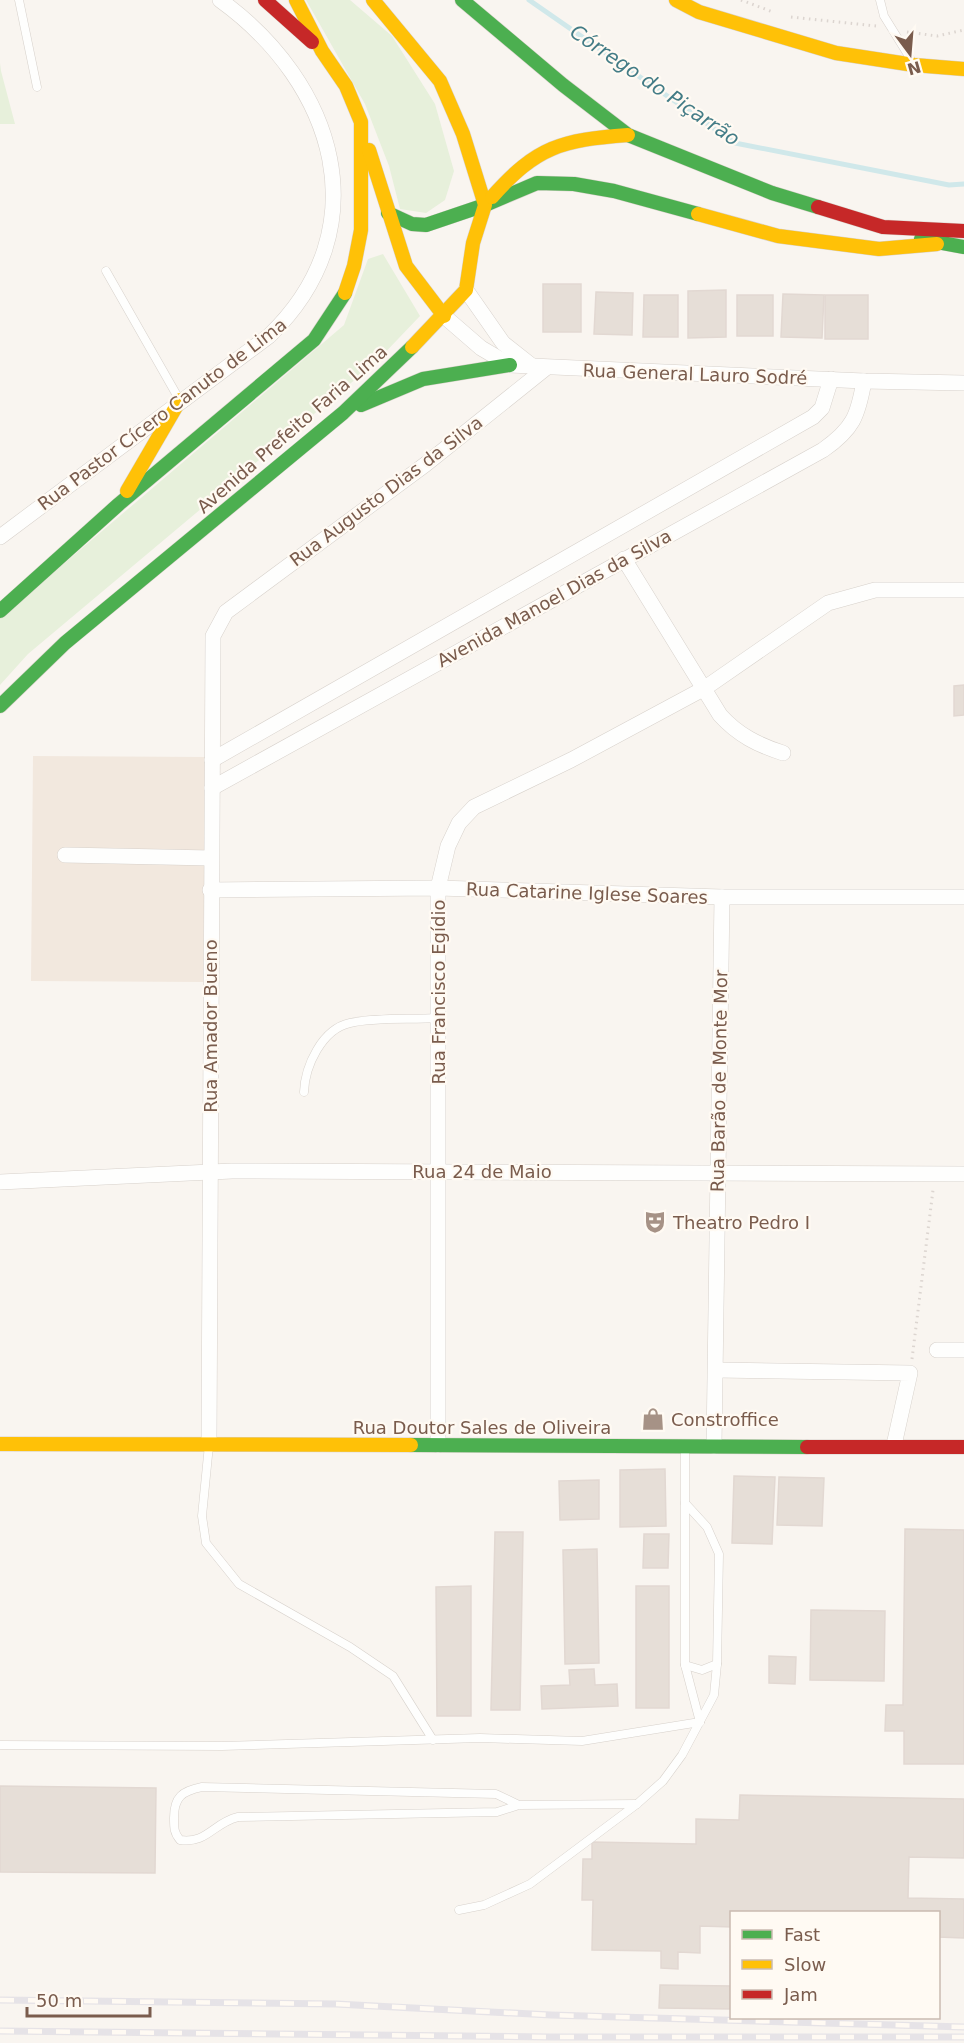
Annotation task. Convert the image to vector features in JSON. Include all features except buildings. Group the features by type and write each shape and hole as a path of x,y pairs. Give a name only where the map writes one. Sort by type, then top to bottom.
{"main road":[{"path":"265,0 322,51"},
{"path":"296,0 322,51 346,86 361,122 406,266 424,293 444,316"},
{"path":"373,0 440,81 463,134 485,205"},
{"path":"462,0 563,85 628,135 772,193 937,244 964,247"},
{"path":"676,0 699,12 836,53 914,65 964,64"},
{"path":"929,65 964,69"},
{"path":"0,610 119,504 314,340 331,318 344,295 354,266 361,230 361,122"},
{"path":"466,290 473,243 485,205 521,165 547,148 578,138 628,135"},
{"path":"388,213 412,224 426,225 485,205 537,183 574,184 615,191 778,236 879,249 937,244"},
{"path":"883,227 964,231"},
{"name":"Avenida Prefeito Faria Lima","path":"0,706 65,643 343,413 444,316 466,290"},
{"path":"343,413 423,379 510,365"},
{"path":"119,504 180,400"},
{"name":"Rua Doutor Sales de Oliveira","path":"0,1444 964,1447"}],"street":[{"name":"Rua Pastor Cícero Canuto de Lima","path":"0,537 86,474 180,400 269,336 290,315 306,291 322,255 329,232 333,205 331,156 324,129 288,65 263,35 220,0"},
{"path":"466,290 503,343 539,367"},
{"name":"Rua General Lauro Sodré","path":"444,316 481,348 510,365 864,381 964,382"},
{"name":"Rua Augusto Dias da Silva","path":"226,612 426,464 539,367"},
{"name":"Avenida Manoel Dias da Silva","path":"212,760 813,417 822,408 831,379"},
{"name":"Avenida Manoel Dias da Silva","path":"212,788 841,438 852,424 859,408 864,381"},
{"path":"624,559 720,715 734,730 759,745 783,753"},
{"name":"Rua Francisco Egídio","path":"438,1445 438,888 448,846 459,823 474,807 571,760 705,688 828,603 851,594 875,590 964,590"},
{"name":"Rua Amador Bueno","path":"209,1444 211,653 215,629 226,612"},
{"path":"230,749 243,770"},
{"path":"65,855 211,858"},
{"name":"Rua Catarine Iglese Soares","path":"210,890 438,888 723,897 964,897"},
{"name":"Rua Barão de Monte Mor","path":"714,1446 723,897"},
{"name":"Rua 24 de Maio","path":"0,1182 210,1172 437,1170 964,1174"},
{"path":"937,1350 964,1350"},
{"path":"717,1370 910,1373 894,1445"}],"lane":[{"path":"19,0 37,87"},
{"path":"880,0 884,16 914,65"},
{"path":"106,271 180,400"},
{"path":"304,1092 310,1065 318,1048 334,1031 350,1023 438,1018"},
{"path":"209,1444 202,1516 206,1543 239,1584 350,1647 393,1676 433,1740"},
{"path":"685,1445 685,1665 700,1722"},
{"path":"459,1910 493,1902 530,1884 637,1804 663,1781 682,1755 714,1695 717,1664 719,1554 707,1527 685,1503"},
{"path":"685,1665 702,1670 717,1664"},
{"path":"0,1745 222,1746 480,1738 582,1742 700,1722"},
{"path":"519,1805 496,1794 202,1787 188,1790 178,1797 174,1806 174,1833 180,1840 191,1842 202,1838 223,1821 238,1817 497,1812 519,1805 637,1804"}],"path":[{"path":"741,0 778,13"},
{"path":"787,17 938,36 964,30"},
{"path":"910,1373 935,1173"}],"shaded area":[{"path":"33,756 206,757 203,982 31,981"}],"green space":[{"path":"306,0 350,0 392,36 435,104 454,171 445,200 426,213 400,209 389,166 365,104"},
{"path":"0,63 1,71 15,124 0,124"},
{"path":"383,254 420,316 376,362 28,654 0,685 0,618 344,325 368,259"}],"waterway":[{"name":"Córrego do Piçarrão","path":"529,0 735,143 949,185 964,184"}],"railway":[{"path":"0,2000 336,2004 551,2015 964,2027"},
{"path":"0,2031 550,2037 964,2037"}],"traffic: fast":[{"path":"462,0 563,85 628,135 772,193 818,207"},
{"path":"388,213 412,224 426,225 485,205 537,183 574,184 614,191 698,214"},
{"path":"921,239 964,247"},
{"path":"0,611 119,504 314,340 345,293"},
{"path":"0,706 65,643 343,413 412,347"},
{"path":"361,405 423,379 510,365"},
{"path":"411,1445 807,1447"}],"traffic: slow":[{"path":"296,0 322,51 346,86 361,122 361,230 354,266 345,293"},
{"path":"373,0 440,81 463,134 485,205 473,243 466,290 412,347"},
{"path":"676,0 699,12 836,53 914,65 964,69"},
{"path":"492,197 523,166 552,149 568,143 628,135"},
{"path":"369,150 406,266 444,316"},
{"path":"698,214 778,236 879,249 937,244"},
{"path":"127,491 180,400"},
{"path":"0,1444 411,1445"}],"traffic: jam":[{"path":"265,0 312,42"},
{"path":"818,207 883,227 964,231"},
{"path":"807,1447 964,1447"}],"place":[{"name":"Theatro Pedro I","path":"655,1222"},
{"name":"Constroffice","path":"653,1419"}]}
